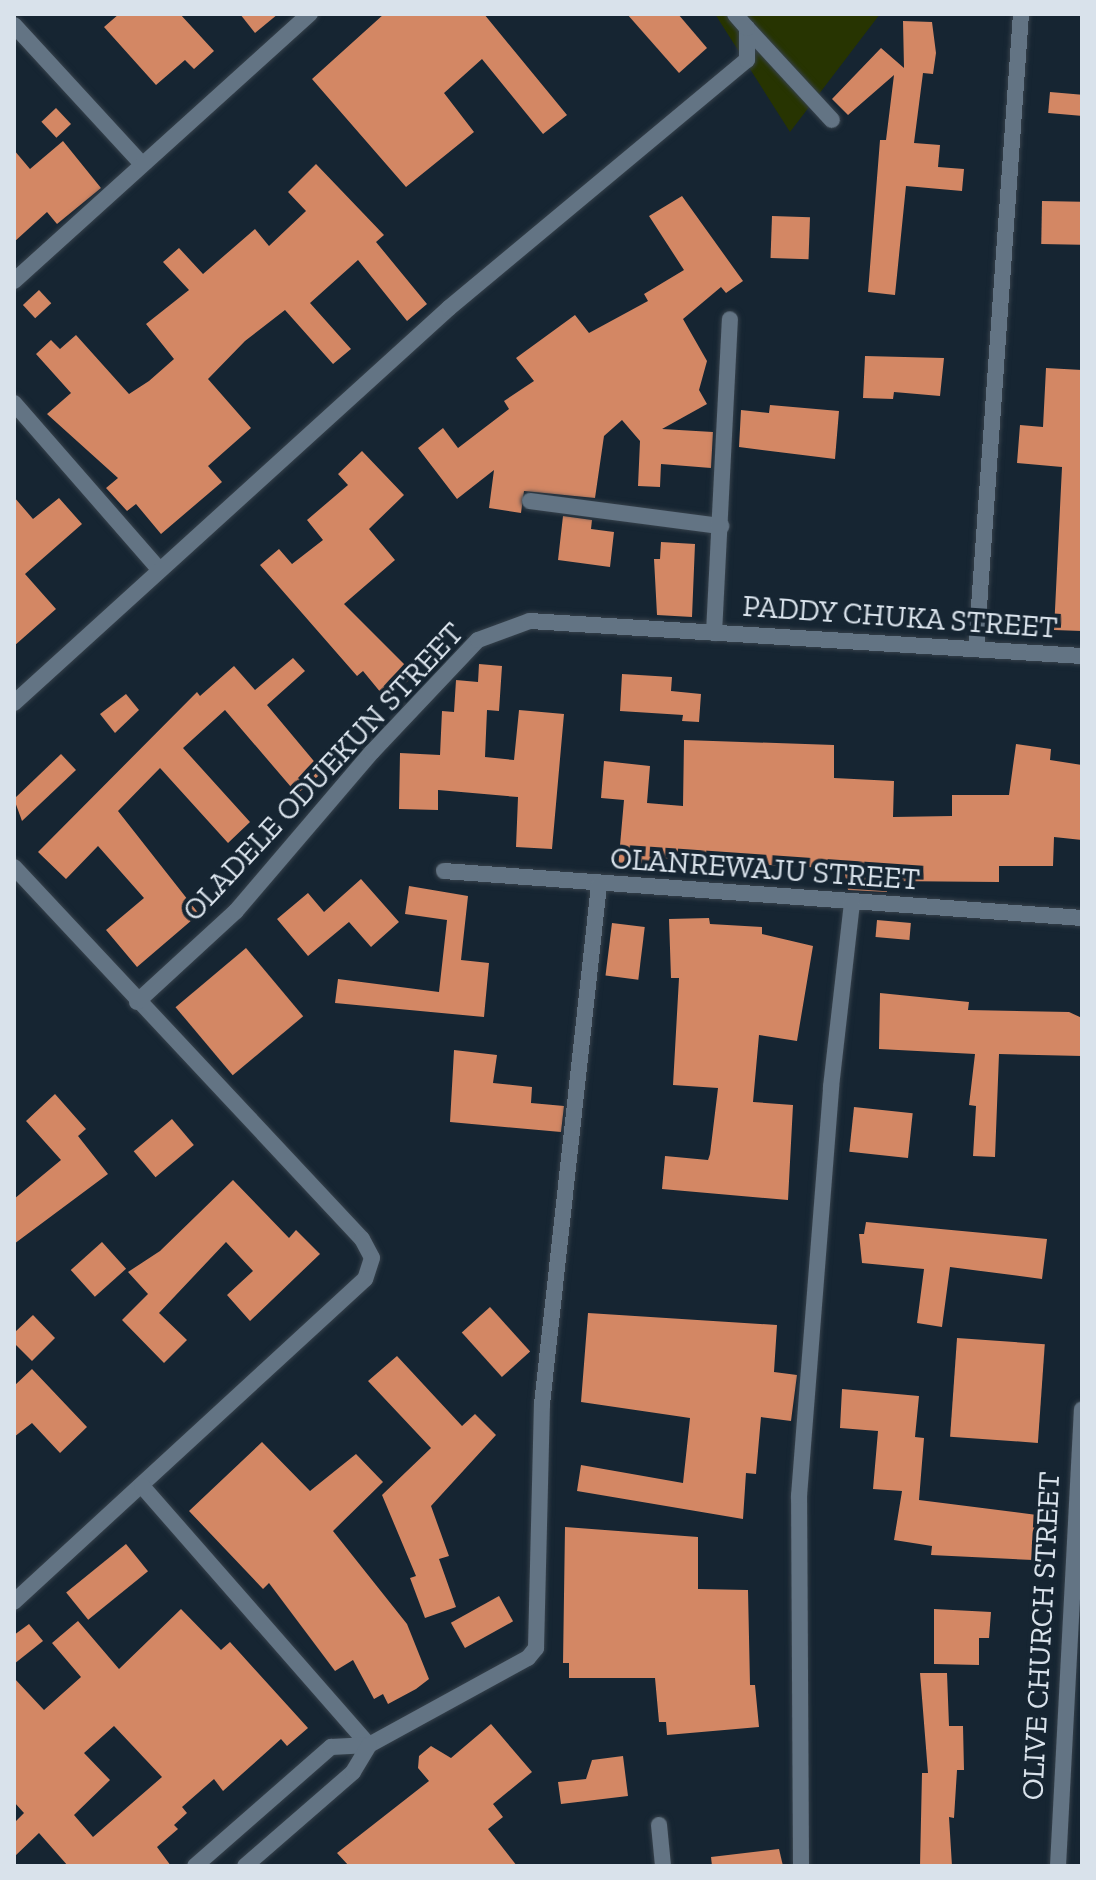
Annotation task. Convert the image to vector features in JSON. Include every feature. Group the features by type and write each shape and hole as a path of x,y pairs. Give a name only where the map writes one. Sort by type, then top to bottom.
{"street":[{"path":"14,281 140,162 310,14"},
{"path":"735,14 832,120"},
{"path":"976,649 1021,14"},
{"path":"14,25 140,162"},
{"path":"14,703 158,568 449,308 747,60 747,28"},
{"path":"714,633 730,319"},
{"path":"14,403 158,568"},
{"path":"530,501 721,526"},
{"name":"OLADELE ODUEKUN STREET","path":"137,1002 236,911 372,752 478,640 530,621 714,633"},
{"name":"PADDY CHUKA STREET","path":"714,633 1082,656"},
{"path":"14,867 137,1002 362,1239 372,1258 365,1279 179,1444 142,1486 14,1602"},
{"name":"OLANREWAJU STREET","path":"444,871 599,885 1082,918"},
{"path":"195,1866 331,1747 369,1745 528,1658 536,1648 542,1404 599,885"},
{"path":"801,1866 799,1496 831,1087 852,903"},
{"name":"OLIVE CHURCH STREET","path":"1058,1866 1082,1410"},
{"path":"142,1486 369,1745"},
{"path":"245,1866 353,1772 369,1745"},
{"path":"659,1825 663,1866"}],"green space":[{"path":"715,14 880,14 790,132"}],"building":[{"path":"119,14 180,14 214,51 194,69 185,60 156,85 104,27"},
{"path":"240,14 278,14 255,33"},
{"path":"384,14 484,14 567,115 543,134 482,59 444,93 474,132 406,187 312,79"},
{"path":"627,14 678,14 707,48 679,73"},
{"path":"903,21 932,22 936,53 933,74 923,73 914,143 940,145 938,167 964,169 962,191 906,186 895,295 868,292 880,140 886,140 894,75 848,115 832,99 881,48 904,68"},
{"path":"1050,92 1082,95 1080,116 1048,113"},
{"path":"56,108 71,124 56,138 41,122"},
{"path":"63,141 101,188 57,224 47,212 14,242 14,150 30,169"},
{"path":"316,164 384,235 376,242 427,304 407,321 358,260 310,303 351,349 333,364 285,310 245,341 208,379 251,428 208,466 222,482 161,534 136,504 127,511 106,488 118,478 47,414 71,393 36,354 51,340 60,349 76,335 129,394 149,381 174,359 146,324 189,290 163,262 179,248 203,274 255,229 269,246 306,211 288,192"},
{"path":"682,196 743,281 726,293 721,287 683,319 707,361 699,390 707,404 662,429 713,432 711,468 661,464 660,487 638,486 640,441 622,420 604,436 595,498 524,491 521,513 489,508 494,470 457,499 418,448 443,428 458,448 509,409 504,401 534,381 516,358 575,315 589,333 648,301 644,294 684,270 649,216"},
{"path":"1042,201 1081,202 1080,245 1041,244"},
{"path":"772,216 810,217 809,259 771,258"},
{"path":"39,290 51,303 35,318 23,305"},
{"path":"865,356 944,358 940,396 894,392 893,399 863,398"},
{"path":"1046,368 1082,370 1082,631 1054,630 1062,467 1017,463 1020,425 1043,427"},
{"path":"770,405 839,411 835,459 739,447 741,410 769,413"},
{"path":"362,451 404,495 369,529 395,560 344,604 415,675 386,699 363,671 357,676 260,565 279,549 292,564 323,540 307,520 348,485 338,474"},
{"path":"14,497 33,519 59,498 82,524 25,574 56,609 14,646"},
{"path":"563,516 592,520 591,529 614,532 610,567 558,560"},
{"path":"661,542 695,544 692,617 657,615 654,559 660,559"},
{"path":"293,658 305,671 267,705 323,772 297,794 225,710 183,748 250,822 228,843 160,768 118,811 199,914 137,967 106,930 144,898 98,846 66,879 38,852 197,692 200,696 234,666 255,690"},
{"path":"479,664 502,666 499,711 487,710 485,757 514,760 519,710 564,714 552,849 516,847 518,797 438,790 438,810 399,809 400,753 440,755 442,711 454,712 456,680 478,682"},
{"path":"622,674 672,677 671,691 701,694 699,722 682,721 683,715 620,711"},
{"path":"126,694 139,710 115,733 100,714"},
{"path":"684,740 834,745 834,778 894,781 893,817 952,816 952,795 1009,795 1016,744 1051,749 1050,760 1082,765 1082,840 1054,837 1053,866 999,866 999,882 887,881 887,892 848,890 844,869 769,865 769,871 727,871 727,865 655,857 653,871 618,868 624,800 601,798 604,761 650,766 647,803 683,806"},
{"path":"61,754 76,770 22,821 14,799"},
{"path":"361,879 399,922 371,947 349,922 308,956 277,919 308,893 324,912"},
{"path":"409,886 468,896 461,960 489,963 484,1017 335,1003 338,979 439,992 447,920 405,914"},
{"path":"709,918 710,924 762,927 762,934 813,946 797,1041 759,1035 753,1102 793,1105 788,1200 662,1189 665,1156 708,1160 710,1154 718,1088 673,1085 679,978 671,978 669,919"},
{"path":"877,920 911,923 909,940 876,937"},
{"path":"612,923 645,927 638,980 606,976"},
{"path":"246,948 303,1016 233,1075 176,1007"},
{"path":"880,993 969,1002 968,1010 1069,1012 1082,1018 1082,1056 999,1054 995,1157 973,1156 976,1106 969,1105 975,1054 879,1049"},
{"path":"454,1050 497,1055 493,1083 532,1087 531,1103 564,1106 561,1132 450,1122"},
{"path":"55,1094 86,1129 78,1136 108,1174 14,1244 14,1199 61,1160 26,1121"},
{"path":"854,1107 913,1113 908,1158 849,1152"},
{"path":"172,1119 194,1145 156,1177 134,1151"},
{"path":"233,1180 289,1238 296,1230 320,1254 250,1321 227,1295 253,1271 226,1242 159,1313 187,1340 164,1363 122,1320 148,1294 128,1272 160,1251"},
{"path":"866,1222 1047,1239 1042,1279 950,1267 942,1327 917,1323 924,1269 862,1263 859,1234 864,1234"},
{"path":"102,1242 126,1269 95,1297 71,1270"},
{"path":"490,1307 530,1352 502,1377 462,1332"},
{"path":"588,1313 777,1325 774,1372 797,1375 791,1421 761,1417 756,1474 746,1473 743,1519 577,1491 581,1465 683,1483 690,1418 581,1402"},
{"path":"33,1315 55,1338 32,1361 14,1343 14,1333"},
{"path":"957,1338 1045,1344 1038,1443 950,1437"},
{"path":"397,1356 462,1426 475,1414 496,1435 431,1506 449,1556 439,1559 456,1607 425,1618 410,1578 416,1576 382,1495 431,1448 368,1381"},
{"path":"32,1369 87,1427 60,1453 32,1423 14,1437 14,1386"},
{"path":"842,1389 919,1396 915,1437 924,1438 919,1500 1037,1515 1033,1560 931,1555 932,1546 894,1540 902,1491 873,1489 878,1431 840,1428"},
{"path":"262,1442 310,1491 356,1454 383,1482 333,1531 407,1624 429,1679 416,1689 388,1704 383,1694 374,1699 353,1660 335,1671 269,1583 263,1589 189,1511"},
{"path":"565,1527 698,1537 698,1589 748,1590 750,1685 755,1685 759,1727 667,1735 666,1722 659,1722 655,1678 569,1678 569,1663 563,1663"},
{"path":"126,1544 148,1571 88,1620 66,1592"},
{"path":"499,1596 513,1621 465,1648 451,1623"},
{"path":"181,1609 221,1650 230,1642 308,1728 287,1746 281,1739 223,1791 214,1779 182,1807 187,1813 174,1825 178,1829 157,1847 171,1866 68,1866 39,1833 14,1857 14,1823 24,1813 14,1802 14,1678 44,1710 81,1677 52,1643 78,1621 119,1669","holes":["114,1726 162,1777 93,1837 74,1815 110,1780 84,1753"]},
{"path":"934,1609 991,1612 989,1638 979,1638 979,1665 934,1664"},
{"path":"29,1624 43,1641 14,1664 14,1635"},
{"path":"920,1673 947,1673 949,1726 963,1726 964,1770 957,1770 954,1818 949,1817 952,1866 920,1866 922,1773 928,1773"},
{"path":"491,1724 532,1772 493,1804 503,1817 488,1829 517,1866 349,1866 337,1853 429,1781 418,1768 419,1756 431,1746 451,1758"},
{"path":"623,1756 628,1796 561,1804 558,1782 586,1779 592,1760"},
{"path":"779,1849 783,1866 712,1866 711,1857"}]}
